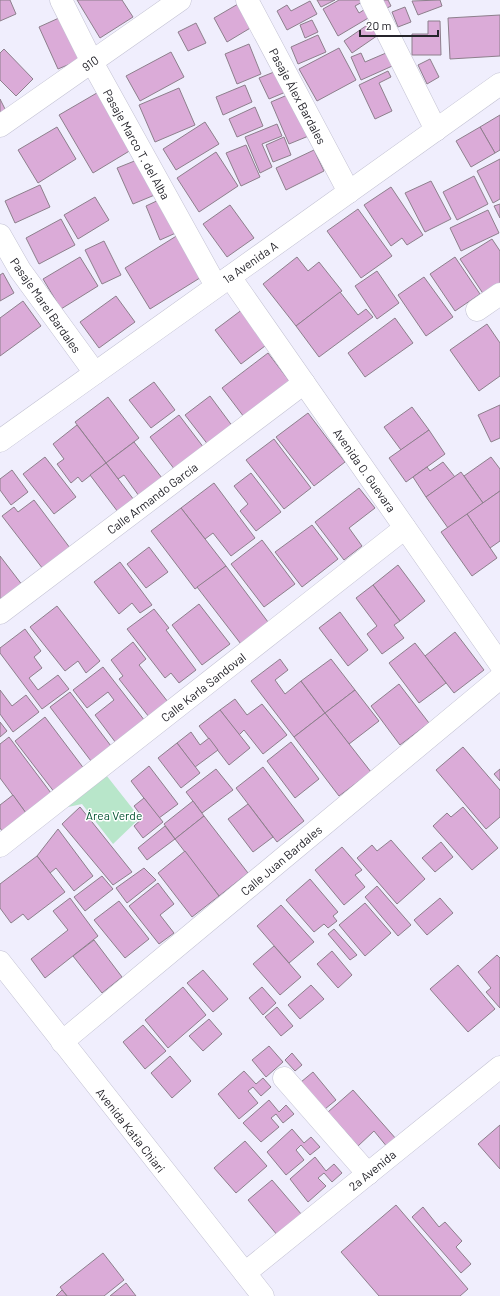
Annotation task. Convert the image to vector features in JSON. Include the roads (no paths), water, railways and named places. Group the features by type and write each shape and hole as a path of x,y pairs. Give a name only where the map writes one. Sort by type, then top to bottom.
{"street":[{"name":"Pasaje Marco T. del Alba","path":"61,0 92,62 223,282"},
{"name":"910","path":"0,126 180,0"},
{"name":"Pasaje Álex Bardales","path":"247,0 349,192"},
{"path":"371,0 436,130"},
{"name":"1a Avenida A","path":"0,441 500,84"},
{"name":"Pasaje Marel Bardales","path":"0,235 20,270 95,373"},
{"name":"Avenida O. Guevara","path":"223,282 304,383 500,664"},
{"path":"477,310 500,294"},
{"name":"Calle Armando García","path":"0,613 304,383"},
{"name":"Calle Karla Sandoval","path":"0,846 405,528"},
{"name":"Calle Juan Bardales","path":"62,1042 500,678"},
{"name":"Avenida Katia Chiari","path":"0,962 263,1296"},
{"name":"2a Avenida","path":"245,1274 500,1067"},
{"path":"284,1078 368,1174"}],"park label":[{"name":"Área Verde","path":"114,815"}]}
